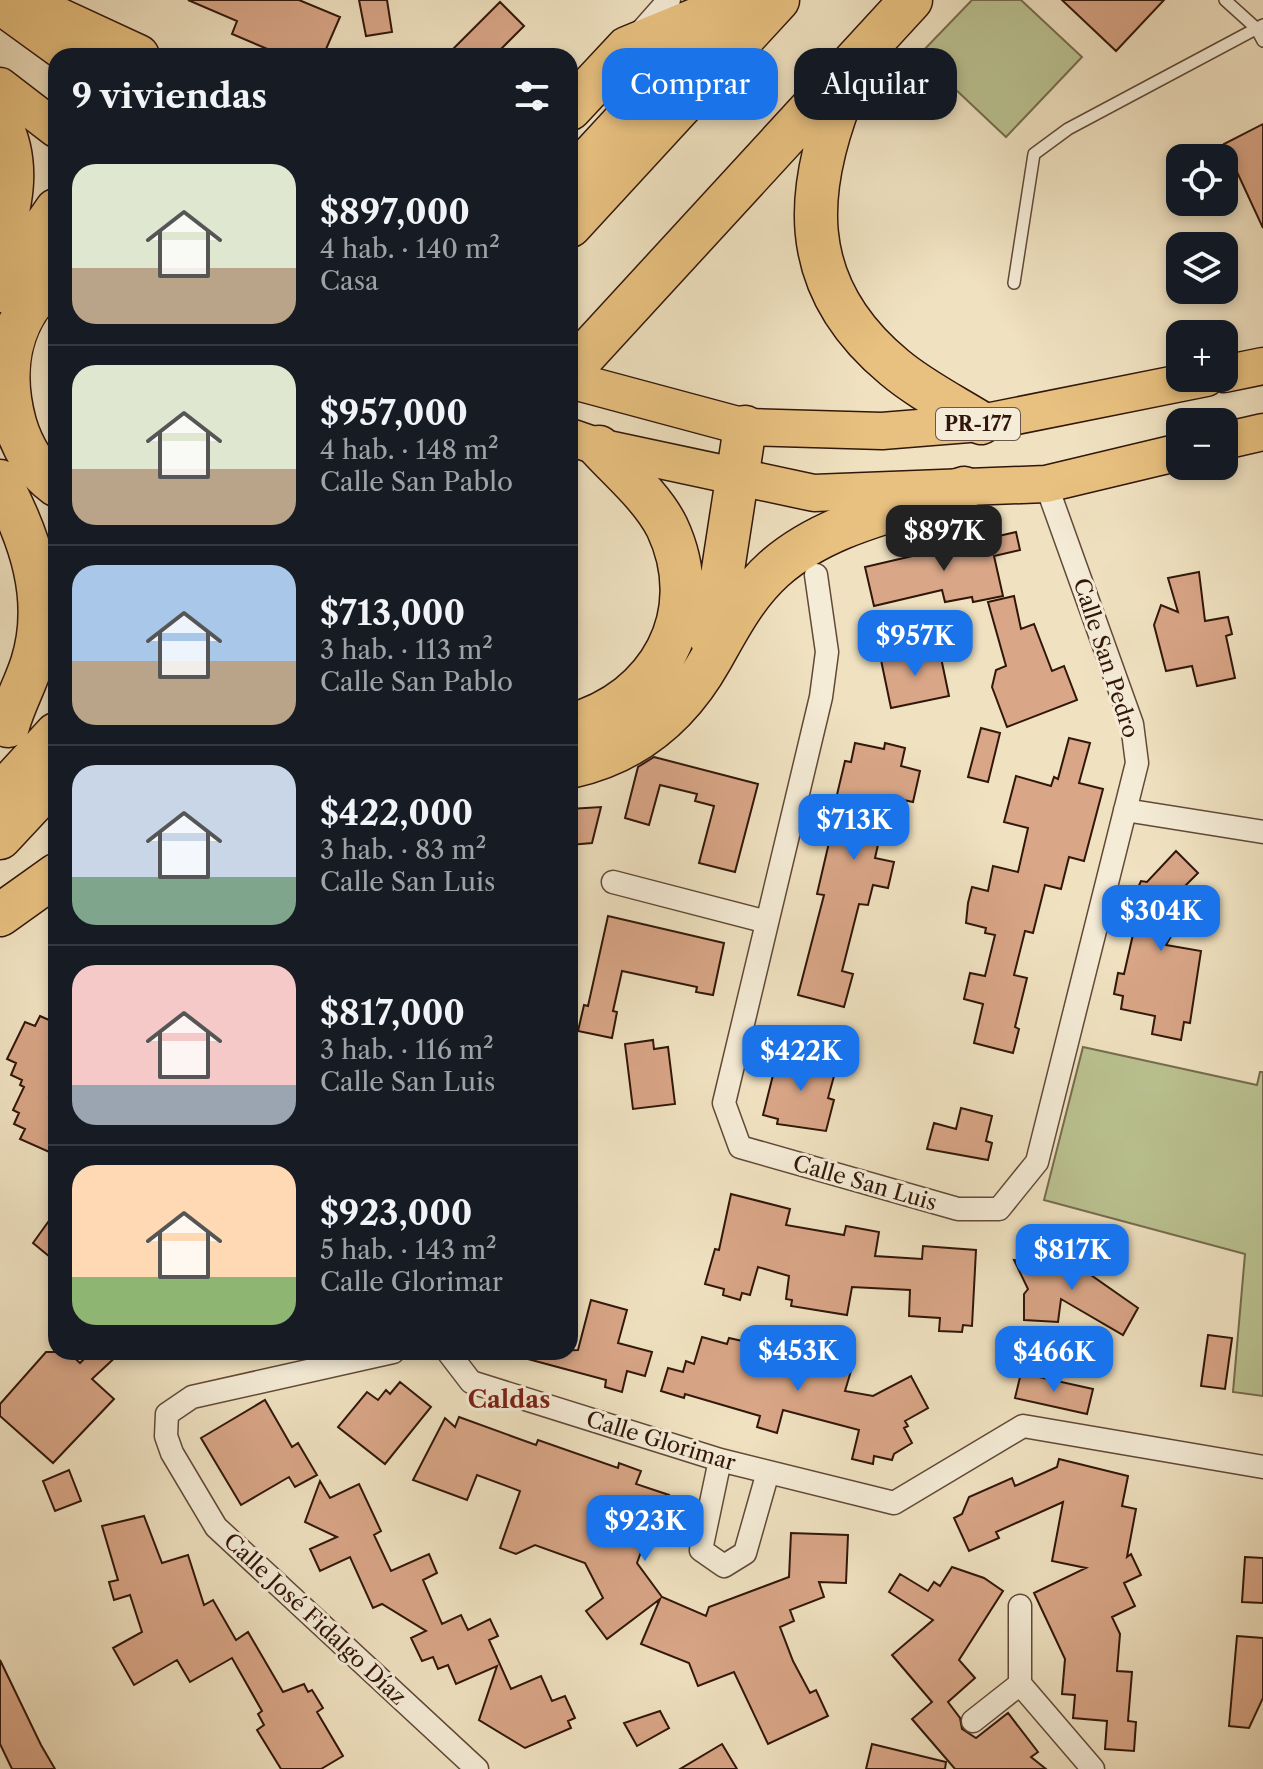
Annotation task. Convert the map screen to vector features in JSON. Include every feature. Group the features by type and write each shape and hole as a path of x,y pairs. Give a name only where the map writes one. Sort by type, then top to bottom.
{"highway":[{"path":"17,0 121,48"},
{"path":"578,217 778,0"},
{"path":"867,48 911,0"},
{"path":"627,48 734,3"},
{"path":"578,171 734,3"},
{"path":"578,100 602,75"},
{"path":"578,362 801,120"},
{"path":"832,120 819,160 814,208 825,271 854,326 877,351 903,374 981,423"},
{"path":"0,123 7,139 13,173 11,203 0,242"},
{"path":"0,291 48,222"},
{"path":"48,286 23,315 7,360 6,378 9,399 25,449 48,476"},
{"path":"712,659 745,427"},
{"path":"578,722 610,710 652,676 671,643 680,606 676,556 667,527 584,442"},
{"path":"0,481 29,544 40,606 33,661 4,730"},
{"path":"578,765 603,759 647,735 681,704 712,659 731,621 773,569 811,542 856,522 964,488"},
{"path":"4,730 48,682"},
{"path":"0,795 48,743"},
{"path":"0,838 48,787"},
{"path":"0,915 48,881"}],"main road":[{"path":"0,6 58,48"},
{"path":"0,86 48,123"},
{"path":"1238,371 1263,366"},
{"name":"PR-177","path":"578,382 745,427 882,431 981,423 1166,386"},
{"path":"1238,438 1263,432"},
{"path":"584,442 814,493 1046,484 1166,455"}],"street":[{"path":"627,48 669,0"},
{"name":"Calle San Pedro","path":"1007,1199 1037,1162 1137,763 1132,724 1046,484"},
{"path":"613,882 767,922 821,697 827,652 816,575"},
{"path":"1125,810 1263,832"},
{"name":"Calle San Luis","path":"767,922 724,1103 740,1147 958,1209 999,1209 1007,1199"},
{"name":"Calle José Fidalgo Díaz","path":"357,1360 192,1397 167,1414 166,1436 172,1453 216,1527 477,1769"},
{"name":"Calle Glorimar","path":"454,1360 471,1382 720,1460 894,1503 1023,1426 1263,1467"},
{"path":"720,1460 701,1550 724,1566 745,1553 768,1472"},
{"path":"1020,1606 1020,1684 1093,1769"},
{"path":"973,1721 1020,1684"}],"lane":[{"path":"1225,0 1259,26 1263,41"},
{"path":"1014,283 1034,154 1068,129 1259,26"}],"green space":[{"path":"972,0 1021,0 1082,57 1006,137 957,91 957,48 926,48"},
{"path":"1083,1047 1257,1085 1260,1072 1263,1072 1263,1396 1233,1392 1245,1254 1044,1200"}],"building":[{"path":"188,0 299,0 340,17 326,48 265,48 232,34 237,21"},
{"path":"359,0 387,0 392,32 366,36"},
{"path":"1062,0 1164,0 1116,51"},
{"path":"500,2 524,26 502,48 454,48"},
{"path":"1263,124 1263,228 1238,174 1238,144 1224,144"},
{"path":"1016,532 1020,550 994,556 1003,596 973,602 972,597 945,602 942,590 874,606 865,567"},
{"path":"1199,572 1205,621 1228,617 1232,634 1226,636 1235,678 1197,686 1192,666 1166,671 1154,625 1161,605 1178,612 1168,578"},
{"path":"1014,596 1021,629 1034,624 1052,671 1064,666 1077,700 1007,727 992,687 996,670 1006,666 988,602"},
{"path":"939,648 949,696 891,708 881,660"},
{"path":"981,728 1000,733 988,782 968,777"},
{"path":"1069,738 1090,743 1079,783 1103,789 1084,861 1069,857 1061,889 1045,885 1033,933 1025,931 1014,975 1027,978 1015,1027 1019,1029 1013,1053 974,1043 983,1004 964,999 970,973 985,976 995,935 985,933 986,928 966,923 968,903 972,887 988,891 993,866 1018,872 1028,828 1004,822 1016,776 1051,786 1054,777 1058,779"},
{"path":"855,743 884,749 885,743 905,748 901,766 920,771 913,802 894,798 890,815 885,814 875,858 894,862 888,888 873,885 868,905 859,904 842,971 853,974 844,1007 798,995 824,895 817,894 838,804 835,803 845,761 851,762"},
{"path":"654,757 758,784 735,872 699,863 714,806 695,801 697,794 660,785 649,825 625,818 638,767"},
{"path":"601,807 592,843 578,844 578,808"},
{"path":"1176,851 1198,873 1181,890 1192,893 1192,900 1166,945 1201,951 1190,1023 1184,1022 1181,1040 1152,1034 1155,1016 1121,1009 1123,996 1114,994 1118,973 1124,974 1141,899 1133,898 1141,881 1147,882"},
{"path":"608,916 724,943 713,995 696,992 697,987 622,971 613,1011 617,1012 612,1038 578,1031 584,1005 588,1006"},
{"path":"40,1016 48,1020 48,1151 20,1139 25,1129 14,1124 19,1113 13,1110 24,1087 20,1085 22,1080 11,1075 16,1063 7,1059 25,1022 35,1026"},
{"path":"653,1040 654,1049 668,1047 675,1104 633,1109 625,1044"},
{"path":"795,1054 837,1065 828,1098 834,1100 826,1131 777,1124 778,1119 763,1115 777,1059 792,1063"},
{"path":"961,1108 992,1116 986,1141 992,1143 988,1160 927,1149 934,1123 956,1129"},
{"path":"731,1194 790,1209 786,1225 844,1235 846,1226 879,1232 875,1256 922,1259 923,1246 976,1250 972,1326 963,1325 962,1332 939,1331 940,1318 909,1316 910,1290 852,1287 847,1315 791,1306 792,1300 786,1299 789,1276 758,1267 750,1295 742,1293 740,1300 723,1295 724,1289 705,1284 715,1249 719,1250"},
{"path":"48,1222 48,1255 33,1243"},
{"path":"1079,1247 1091,1275 1138,1308 1123,1335 1061,1299 1058,1322 1024,1320 1024,1294 1028,1289 1014,1260 1038,1263 1048,1257 1052,1261"},
{"path":"591,1300 627,1310 618,1343 652,1352 645,1376 627,1371 622,1392 605,1387 606,1380 531,1360 578,1360"},
{"path":"1208,1335 1232,1338 1225,1389 1201,1386"},
{"path":"702,1337 727,1344 729,1338 812,1357 811,1360 851,1371 845,1391 873,1396 911,1376 928,1408 905,1421 908,1426 904,1428 912,1443 894,1454 892,1460 874,1456 873,1464 852,1459 859,1430 783,1410 777,1433 757,1427 760,1416 685,1394 684,1398 661,1391 668,1368 683,1372 686,1361 694,1364"},
{"path":"46,1352 48,1360 77,1360 80,1363 83,1360 112,1360 92,1379 114,1399 53,1463 0,1416 0,1404"},
{"path":"1021,1373 1093,1389 1087,1414 1015,1398"},
{"path":"400,1382 431,1407 385,1464 338,1427 367,1392 378,1400 386,1390 390,1394"},
{"path":"265,1400 292,1447 298,1443 317,1475 295,1487 289,1477 241,1505 201,1438"},
{"path":"459,1417 536,1445 538,1440 618,1468 619,1463 641,1471 636,1484 669,1495 663,1513 671,1516 666,1532 650,1527 637,1563 662,1597 706,1616 709,1607 789,1577 791,1533 848,1535 846,1583 819,1582 824,1597 790,1610 794,1621 780,1627 810,1693 816,1690 828,1716 768,1744 734,1672 698,1686 689,1663 641,1644 660,1599 607,1639 586,1611 603,1598 585,1563 535,1545 516,1554 500,1548 520,1491 477,1475 467,1500 413,1480 445,1418 455,1427"},
{"path":"1059,1459 1128,1476 1122,1506 1136,1509 1127,1557 1131,1554 1141,1575 1124,1583 1135,1606 1112,1617 1120,1634 1117,1671 1132,1672 1128,1721 1136,1722 1134,1751 1105,1749 1107,1721 1073,1718 1075,1695 1062,1694 1065,1659 1034,1593 1086,1568 1052,1561 1063,1502 996,1532 999,1538 969,1551 954,1518 962,1514 969,1497 1012,1478 1015,1486 1057,1467"},
{"path":"69,1470 81,1501 55,1511 43,1481"},
{"path":"320,1481 330,1498 359,1484 381,1531 374,1535 391,1571 429,1554 437,1573 423,1580 442,1624 461,1615 468,1630 490,1619 498,1636 489,1640 511,1689 541,1676 552,1701 565,1696 575,1718 568,1721 571,1728 525,1748 479,1720 497,1666 456,1684 448,1665 438,1669 433,1657 422,1661 411,1638 426,1631 382,1604 373,1608 350,1557 320,1571 310,1549 337,1537 305,1522"},
{"path":"144,1516 162,1563 188,1555 204,1605 213,1600 236,1640 248,1632 283,1692 304,1684 308,1692 312,1690 323,1708 317,1712 343,1756 321,1769 281,1769 257,1730 264,1725 258,1714 262,1711 232,1658 190,1682 177,1660 134,1685 113,1648 142,1632 130,1595 114,1600 109,1582 118,1580 102,1526"},
{"path":"1245,1557 1263,1558 1263,1603 1242,1602"},
{"path":"952,1567 984,1578 1003,1591 959,1660 975,1678 948,1702 960,1718 962,1729 976,1738 1008,1713 1038,1752 1031,1757 1046,1769 955,1769 912,1719 932,1702 892,1655 933,1620 889,1592 900,1574 928,1591 934,1582 940,1586"},
{"path":"1237,1636 1263,1638 1263,1698 1249,1728 1229,1726"},
{"path":"0,1660 55,1769 12,1769 0,1744"},
{"path":"660,1711 669,1728 637,1746 624,1723"},
{"path":"722,1744 737,1769 680,1769"},
{"path":"872,1744 946,1762 945,1769 866,1769"}],"district":[{"name":"Caldas","path":"509,1399"}]}
